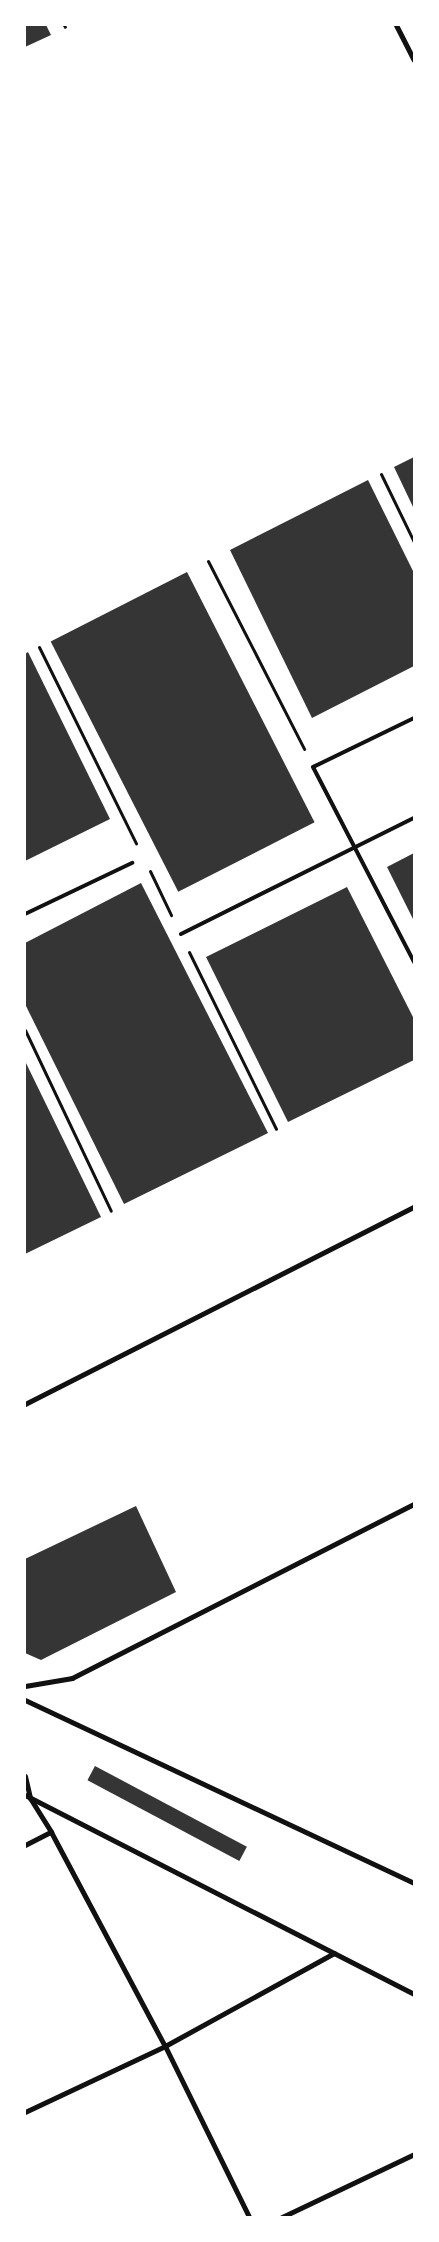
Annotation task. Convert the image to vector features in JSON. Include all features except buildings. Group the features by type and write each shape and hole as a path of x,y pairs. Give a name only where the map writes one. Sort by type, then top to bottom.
{"street":[{"path":"396,25 414,60"},
{"path":"25,1404 414,1207"},
{"path":"25,1686 72,1678 414,1504"},
{"path":"25,1700 414,1883"},
{"path":"25,1776 28,1797 51,1832 165,2046 249,2217"},
{"path":"28,1797 414,1994"},
{"path":"25,1845 51,1832"},
{"path":"25,2112 165,2046 334,1953"},
{"path":"282,2217 414,2154"}],"lane":[{"path":"414,718 313,767 414,962"},
{"path":"181,934 414,818"},
{"path":"25,914 132,863"}],"path":[{"path":"381,474 414,542"},
{"path":"208,561 313,767"},
{"path":"39,647 138,848"},
{"path":"146,865 276,1129"},
{"path":"25,1030 111,1211"}]}
